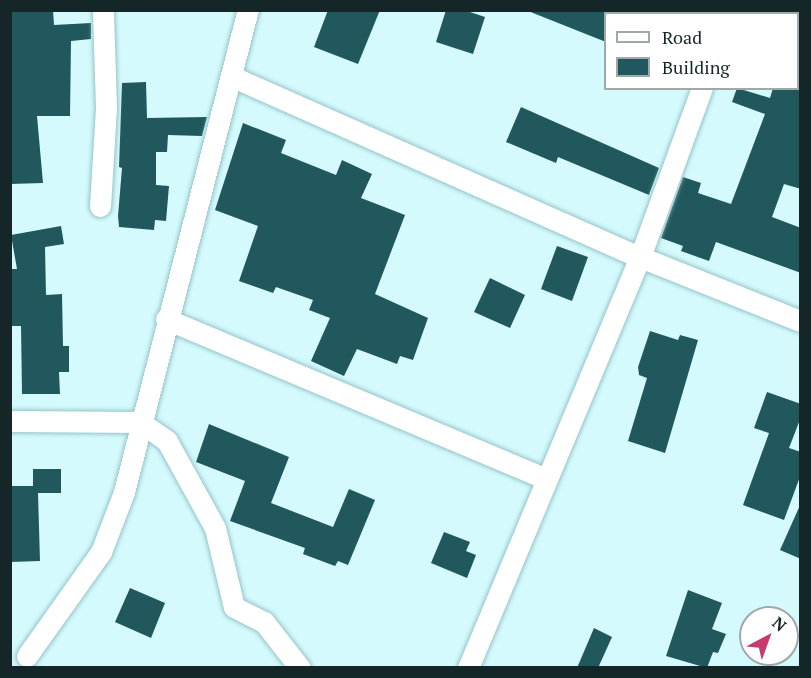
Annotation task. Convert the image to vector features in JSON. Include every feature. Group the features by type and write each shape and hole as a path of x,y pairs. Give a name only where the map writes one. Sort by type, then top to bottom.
{"street":[{"path":"100,206 106,108 103,10"},
{"path":"27,656 101,552 124,492 166,319 233,77 248,10"},
{"path":"233,77 640,257 801,321"},
{"path":"468,668 640,257 701,90"},
{"path":"166,319 547,479"},
{"path":"10,421 140,422 167,441 215,528 234,607 264,622 300,668"}],"building":[{"path":"10,10 53,10 54,25 91,23 91,39 71,41 70,116 37,116 43,183 10,184"},
{"path":"328,10 380,10 358,64 314,47"},
{"path":"446,10 464,10 485,17 473,54 436,42"},
{"path":"606,10 604,12 604,41 528,11"},
{"path":"146,82 147,118 207,117 202,136 168,135 167,152 156,152 156,185 169,186 166,221 155,220 154,230 119,227 118,216 122,168 119,167 122,83"},
{"path":"801,88 801,189 784,184 772,217 801,228 801,273 716,242 709,261 681,251 683,246 661,238 683,177 701,183 698,193 731,204 765,114 732,102 736,90 770,98 772,90 799,90"},
{"path":"521,107 659,168 649,195 558,157 556,163 506,142"},
{"path":"243,123 286,140 281,153 336,175 342,160 372,174 361,198 405,215 375,294 428,318 413,360 400,356 397,364 357,349 344,376 311,361 330,318 309,310 313,300 276,287 273,293 239,281 258,226 215,210"},
{"path":"61,226 64,244 45,247 46,295 62,294 63,346 69,346 69,372 59,372 60,394 22,394 21,326 10,326 10,269 17,269 11,235"},
{"path":"557,246 588,257 572,301 541,289"},
{"path":"490,278 525,295 510,328 474,312"},
{"path":"650,331 678,340 680,335 698,340 665,453 628,441 647,378 639,375 638,367"},
{"path":"767,392 801,404 801,417 789,448 801,452 801,474 784,520 743,505 769,433 754,428"},
{"path":"209,424 289,457 271,503 333,527 349,489 375,500 348,565 338,561 335,566 303,554 305,548 230,521 245,481 196,462"},
{"path":"33,469 61,469 61,493 38,493 40,561 10,562 10,486 33,486"},
{"path":"801,503 801,559 780,550"},
{"path":"444,532 470,542 466,551 476,555 467,578 431,563"},
{"path":"130,588 165,603 151,638 115,622"},
{"path":"688,590 722,603 712,629 726,634 718,653 713,652 707,668 666,656"},
{"path":"594,628 612,637 598,668 577,668"}]}
